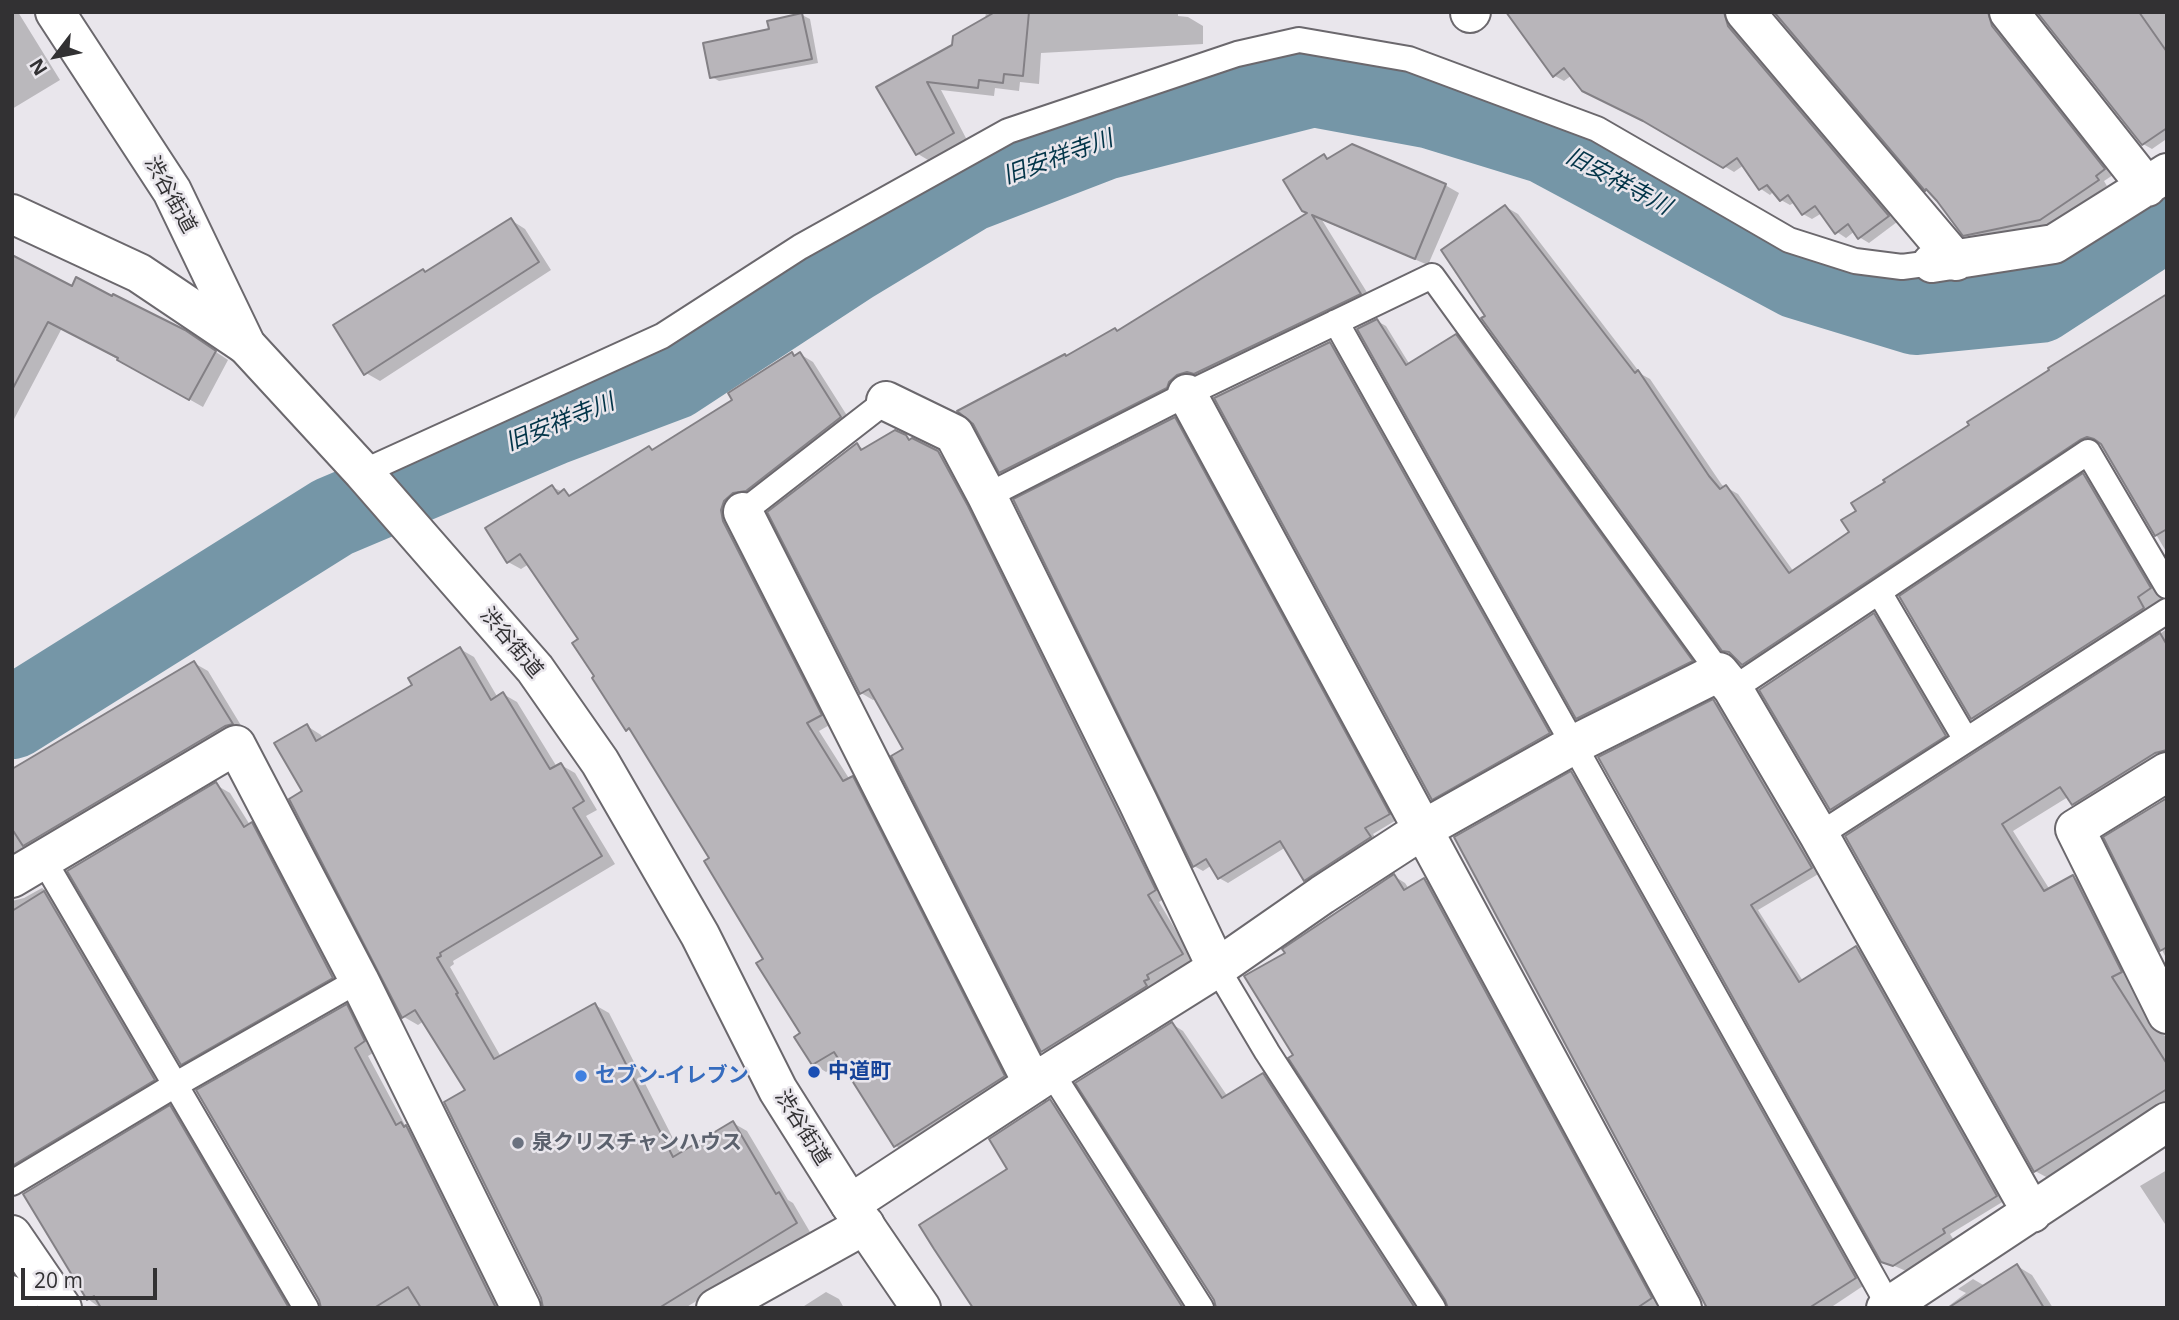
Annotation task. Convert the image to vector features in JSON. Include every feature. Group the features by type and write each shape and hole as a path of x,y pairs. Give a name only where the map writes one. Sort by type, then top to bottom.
{"street":[{"name":"渋谷街道","path":"55,12 172,191 246,345 424,540 535,669 600,762 700,935 778,1090 921,1308"},
{"path":"1745,12 1944,262 2054,244 2157,180 2009,12"},
{"path":"12,214 139,273 246,345"},
{"path":"1187,394 1682,1308"},
{"path":"886,401 954,434 1138,802 1217,968"},
{"path":"743,512 1042,1078"},
{"path":"716,1308 858,1214 1042,1078 1217,968 1422,830 1575,744 1726,681 1819,835 2032,1213"},
{"path":"28,868 236,745 359,980 521,1308"},
{"path":"2167,772 2075,829 2167,1014"},
{"path":"1888,1307 2167,1122"},
{"path":"12,1235 62,1308"}],"lane":[{"path":"363,472 662,336 800,247 1008,131 1237,54 1300,40 1409,59 1597,129 1789,240 1855,261 1902,267 1944,262"},
{"path":"987,496 1187,394 1432,276 1726,681 1880,592 2088,452 2167,586"},
{"path":"1336,323 1575,744 1888,1307"},
{"path":"743,512 886,401"},
{"path":"1880,592 1966,740"},
{"path":"1819,835 2167,611"},
{"path":"28,868 174,1085 306,1308"},
{"path":"1217,968 1267,1052 1433,1308"},
{"path":"12,1183 174,1085 359,980"},
{"path":"1042,1078 1201,1308"},
{"path":"12,1288 26,1308"}],"building":[{"path":"995,12 1029,12 1023,76 1004,74 1003,83 979,80 978,88 927,82 954,133 916,155 876,87 952,45 953,36"},
{"path":"1506,12 1724,12 1728,26 1889,216 1858,239 1848,224 1835,234 1815,206 1802,215 1788,195 1780,201 1767,185 1759,190 1737,158 1723,168 1643,121 1582,91 1564,68 1553,77"},
{"path":"1774,12 1988,12 1992,26 2105,169 2096,176 2099,180 2040,220 1963,236 1937,201 1926,189 1925,191"},
{"path":"2037,12 2139,12 2167,52 2167,128 2142,145"},
{"path":"802,13 812,59 710,78 703,43 769,29 767,21"},
{"path":"1352,144 1446,184 1415,259 1312,215 1361,294 1194,374 1187,372 1177,375 1167,388 999,473 973,424 957,411 1115,328 1117,331 1307,213 1302,211 1283,180 1324,154 1327,159"},
{"path":"1505,205 1635,373 1638,370 1709,476 1720,489 1726,485 1789,573 1849,532 1841,520 1856,511 1851,503 1969,425 1967,422 2049,370 2048,368 2167,294 2167,529 2155,536 2101,444 2087,437 1742,665 1729,652 1722,651 1481,318 1485,316 1441,250"},
{"path":"511,218 539,262 364,375 333,325"},
{"path":"12,255 72,286 76,277 112,296 113,294 185,330 216,351 189,400 117,360 118,358 48,322 12,390"},
{"path":"1377,319 1406,365 1456,334 1693,661 1576,719 1357,329"},
{"path":"1330,342 1550,733 1432,800 1214,398"},
{"path":"792,352 794,356 800,352 841,417 746,491 733,493 724,501 721,510 723,521 822,715 807,723 843,781 853,776 1005,1076 894,1147 834,1052 812,1065 794,1037 800,1033 756,963 763,959 704,861 709,858 629,728 626,731 592,678 594,676 572,643 578,639 520,554 507,563 485,528 552,485 558,494 564,489 569,496 649,446 652,450 732,400 728,393"},
{"path":"1175,417 1390,814 1365,828 1371,837 1304,881 1280,841 1218,879 1206,859 1193,867 1013,499"},
{"path":"895,430 906,435 909,440 912,438 938,451 968,506 1156,890 1148,895 1183,954 1147,975 1149,979 1144,981 1147,986 1041,1052 891,756 903,749 869,689 860,694 767,512 857,443 861,450"},
{"path":"2083,473 2151,588 2138,597 2144,608 1971,719 1899,596"},
{"path":"1874,613 1946,736 1830,810 1759,690"},
{"path":"2160,633 2167,645 2167,750 2155,753 2072,805 2060,787 2002,824 2044,891 2073,875 2122,972 2112,977 2167,1064 2167,1089 2034,1172 1845,836"},
{"path":"460,647 491,700 503,692 550,769 561,763 584,801 573,808 602,856 440,953 441,956 437,958 494,1059 595,1003 673,1157 733,1121 776,1194 779,1192 797,1223 659,1308 543,1308 541,1298 444,1102 465,1090 415,1010 402,1018 289,799 302,791 274,743 307,724 316,741 412,685 408,678"},
{"path":"194,661 233,724 225,726 23,846 12,829 12,769"},
{"path":"1713,699 1812,868 1751,905 1799,982 1856,946 1997,1196 1943,1229 1945,1233 1893,1266 1881,1262 1598,757"},
{"path":"1571,771 1856,1278 1809,1308 1707,1308 1454,837"},
{"path":"216,782 244,827 252,822 333,978 181,1065 67,871"},
{"path":"2167,798 2167,947 2160,951 2103,837"},
{"path":"1394,874 1404,890 1424,878 1652,1298 1637,1308 1448,1308 1288,1058 1293,1055 1244,976 1285,953 1282,949"},
{"path":"44,891 155,1080 12,1166 12,911"},
{"path":"347,1004 365,1041 355,1048 396,1125 401,1122 404,1127 406,1125 496,1308 421,1308 408,1287 374,1308 321,1308 319,1300 196,1090"},
{"path":"1172,1022 1222,1098 1263,1073 1415,1308 1216,1308 1214,1300 1075,1083"},
{"path":"1050,1099 1183,1308 973,1308 934,1249 919,1225 1007,1169 989,1139"},
{"path":"170,1105 289,1308 101,1308 94,1296 87,1300 23,1194"},
{"path":"2017,1264 2044,1308 1948,1308"}],"waterway":[{"name":"旧安祥寺川","path":"12,718 333,517 551,425 673,379 850,263 969,191 1104,139 1313,86 1432,108 1546,143 1798,278 1916,314 2039,302 2167,219"}],"place":[{"name":"中道町","path":"814,1072"},
{"name":"セブン-イレブン","path":"581,1076"},
{"name":"泉クリスチャンハウス","path":"518,1143"}]}
